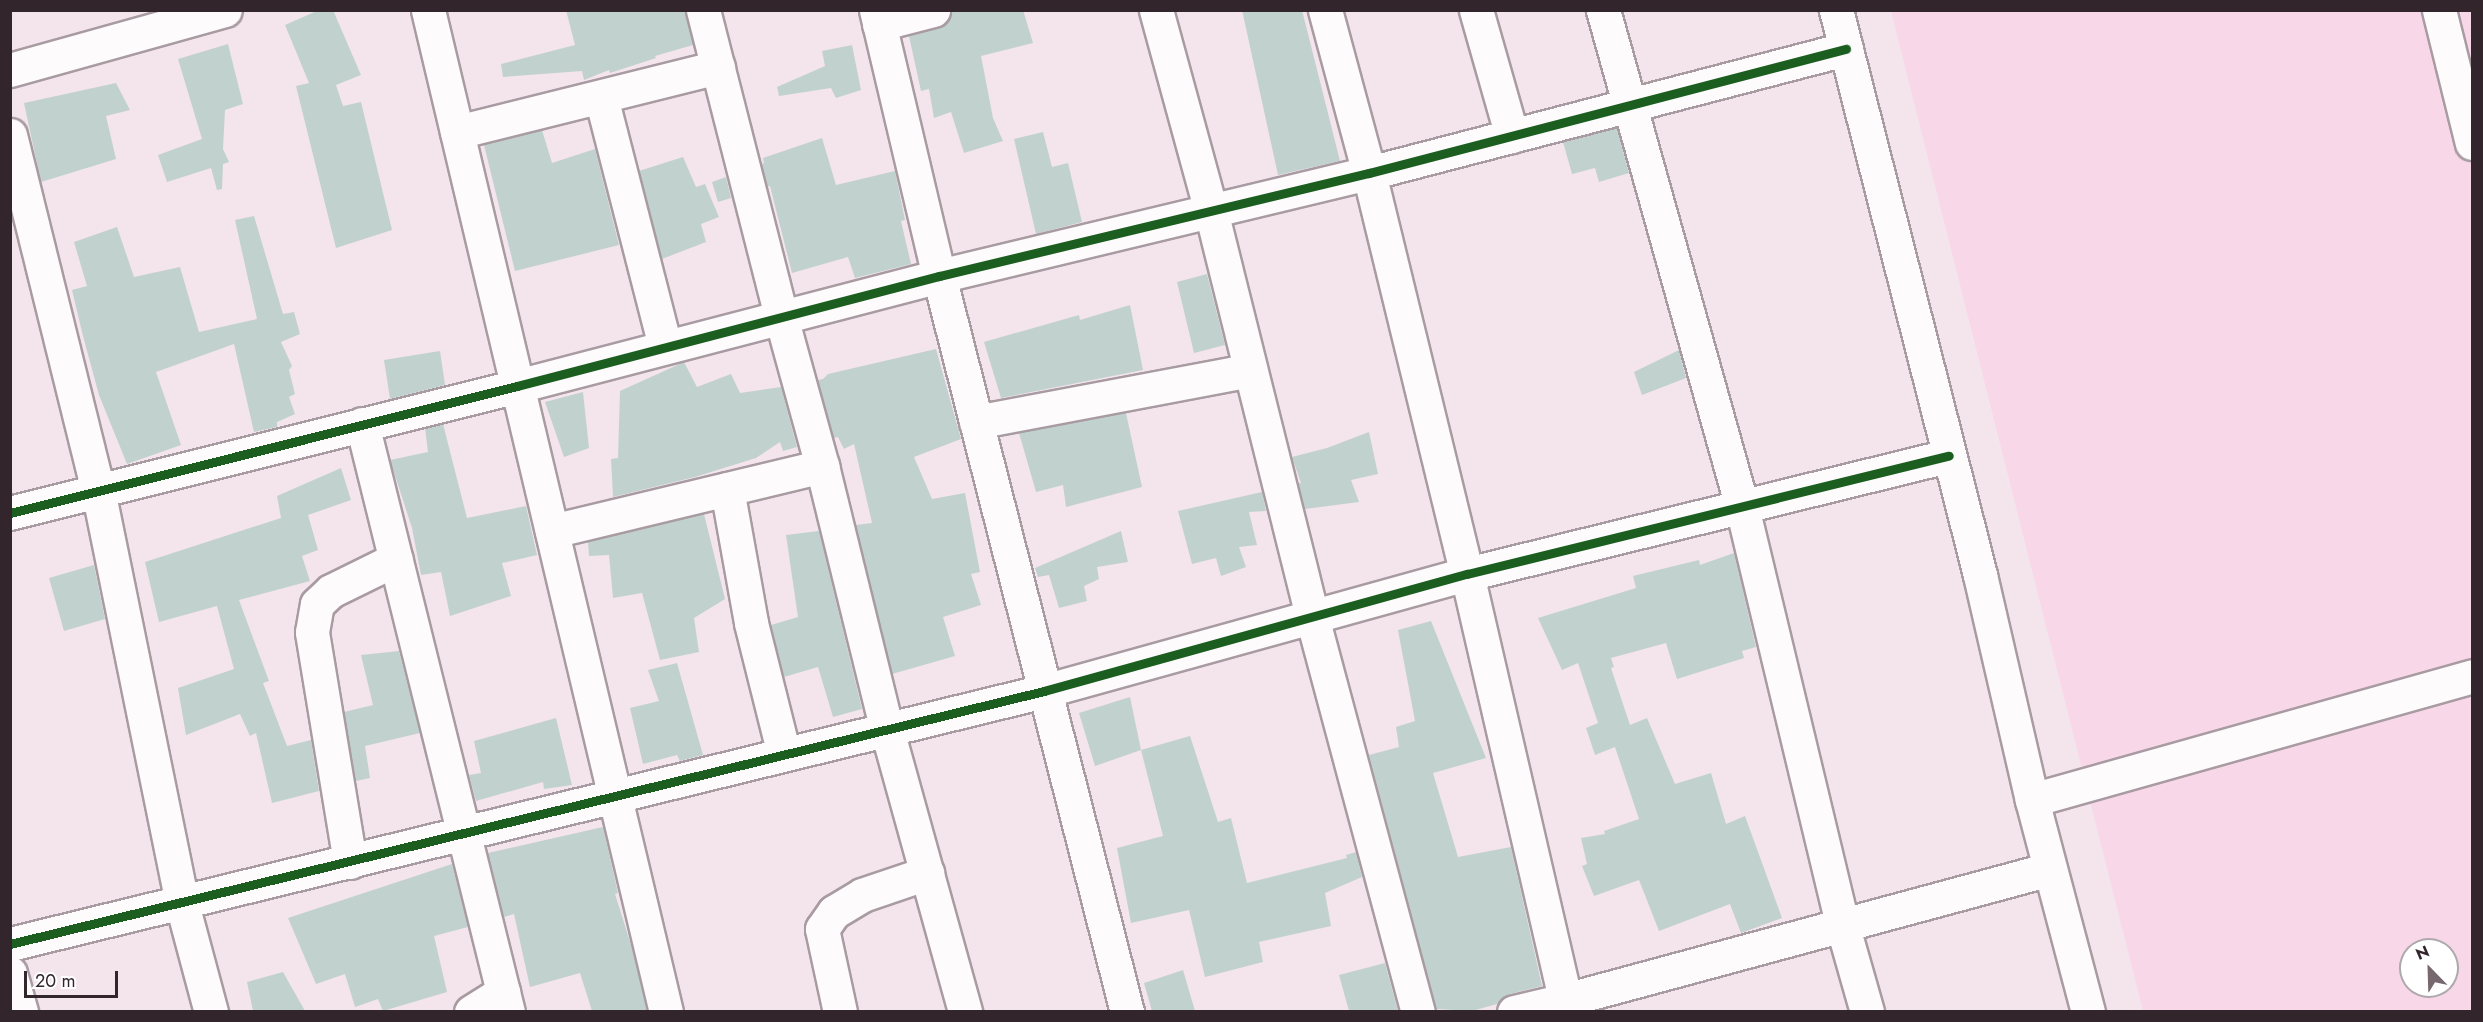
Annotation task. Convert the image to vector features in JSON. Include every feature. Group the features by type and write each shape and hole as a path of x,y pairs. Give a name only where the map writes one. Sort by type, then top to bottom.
{"street":[{"path":"10,70 137,22 225,10"},
{"path":"428,10 666,1011"},
{"path":"703,10 781,317 822,466 887,730 966,1011"},
{"path":"933,10 877,17 939,276 1127,1011"},
{"path":"1156,10 1211,211 1312,617 1418,1011"},
{"path":"1325,10 1369,173 1467,574 1567,1006"},
{"path":"1476,10 1512,136"},
{"path":"1603,10 1742,507 1842,924 1867,1011"},
{"path":"1836,10 1949,456 2032,800 2088,1011"},
{"path":"2439,10 2472,143"},
{"path":"10,513 517,386 939,276 1369,173 1846,49"},
{"path":"457,132 718,68"},
{"path":"601,97 665,347"},
{"path":"10,135 98,490 182,904 211,1011"},
{"path":"976,422 1250,370"},
{"path":"362,424 506,1002 471,1011"},
{"path":"10,944 182,904 1044,691 1467,574 1949,456"},
{"path":"552,531 822,466"},
{"path":"727,489 751,623 784,754"},
{"path":"350,862 312,633 317,604 331,591 396,559"},
{"path":"2032,800 2472,676"},
{"path":"1514,1011 1567,1006 1842,924 2050,869"},
{"path":"840,1011 822,930 834,912 862,895 927,873"},
{"path":"10,973 21,1011"}],"shaded area":[{"path":"1891,11 2470,11 2472,21 2472,1011 2143,1011"}],"building":[{"path":"319,10 333,10 361,75 336,85 343,106 361,102 392,230 336,248 296,86 309,83 285,25"},
{"path":"566,10 685,10 693,45 610,73 609,70 584,80 582,71 503,77 501,64 575,45"},
{"path":"951,10 1023,10 1033,43 981,56 993,118 1003,141 964,153 951,112 934,118 929,89 921,91 909,36 946,24"},
{"path":"1242,10 1302,10 1340,161 1278,175"},
{"path":"228,44 243,104 225,110 223,149 229,162 223,164 222,189 217,190 211,168 167,182 158,155 202,139 178,59"},
{"path":"852,45 861,90 836,98 831,88 779,96 777,87 825,66 822,51"},
{"path":"116,83 130,110 106,116 116,159 41,182 24,103"},
{"path":"1617,128 1629,173 1599,182 1595,168 1572,174 1563,142"},
{"path":"542,130 552,163 595,149 619,245 515,271 484,145"},
{"path":"1043,132 1052,167 1068,163 1082,222 1036,234 1014,139"},
{"path":"822,138 836,185 895,171 905,220 901,221 911,264 855,278 848,257 792,273 770,186 767,187 762,164 764,163 763,158"},
{"path":"683,157 696,187 705,184 719,217 701,224 706,242 662,259 639,171"},
{"path":"726,177 731,198 718,202 712,182"},
{"path":"254,216 283,314 294,312 300,334 281,342 292,366 289,370 295,394 289,397 295,414 277,422 277,427 254,432 234,344 156,372 181,445 127,464 99,395 72,290 87,286 74,242 117,227 134,277 180,267 199,332 257,319 235,220"},
{"path":"1207,274 1225,345 1194,353 1177,282"},
{"path":"1130,305 1143,370 1001,398 984,342 1079,315 1080,320"},
{"path":"936,349 961,439 914,457 932,499 965,493 980,572 971,574 981,605 943,617 955,656 892,674 856,525 872,523 854,444 844,449 838,437 834,438 818,380 828,374"},
{"path":"1679,350 1686,378 1642,395 1634,372"},
{"path":"440,351 445,385 390,399 384,360"},
{"path":"684,362 697,387 731,374 740,393 781,387 797,447 783,451 780,442 756,458 695,477 613,497 611,459 618,458 620,391"},
{"path":"583,392 589,448 564,457 545,402"},
{"path":"1126,413 1142,487 1066,507 1063,485 1036,492 1019,433"},
{"path":"443,424 467,518 526,506 537,555 502,563 511,596 450,616 441,572 421,575 412,528 390,460 428,452 425,428"},
{"path":"1369,432 1378,474 1351,480 1359,502 1305,509 1298,483 1301,483 1292,457 1327,448"},
{"path":"341,468 351,500 308,515 318,550 302,556 310,581 239,600 269,681 263,683 287,746 311,740 319,791 272,803 256,733 250,736 240,714 186,735 178,688 234,669 217,606 159,622 145,562 281,518 277,496"},
{"path":"1262,492 1266,511 1249,512 1257,545 1239,547 1246,567 1221,576 1216,558 1192,564 1178,511"},
{"path":"704,514 725,599 694,618 699,652 660,660 642,593 613,598 609,555 589,556 588,542"},
{"path":"819,531 862,709 833,717 818,667 784,677 771,625 798,617 786,535"},
{"path":"1121,531 1128,562 1097,567 1099,579 1084,586 1087,601 1059,608 1049,575 1038,577 1035,568"},
{"path":"1734,553 1756,647 1742,651 1744,658 1677,679 1666,643 1611,658 1614,667 1611,668 1630,725 1647,718 1675,784 1711,773 1726,824 1745,816 1782,918 1741,933 1730,904 1659,931 1639,880 1594,896 1582,866 1587,864 1581,838 1605,834 1604,831 1639,819 1615,747 1595,755 1586,728 1598,723 1578,663 1562,670 1538,618 1636,588 1633,576 1699,560 1700,565"},
{"path":"94,565 105,619 64,631 49,578"},
{"path":"1431,621 1486,758 1433,773 1458,857 1511,847 1542,986 1510,994 1497,1004 1472,1011 1436,1009 1369,755 1399,747 1396,727 1415,721 1398,630"},
{"path":"399,651 420,733 365,746 370,778 356,781 344,712 373,705 361,655"},
{"path":"677,663 703,755 680,761 677,755 643,764 630,708 659,701 648,670"},
{"path":"1130,697 1141,750 1095,766 1079,713"},
{"path":"556,718 572,785 544,789 543,782 476,801 469,775 481,773 474,741"},
{"path":"1190,736 1218,822 1231,818 1247,883 1347,858 1346,855 1356,852 1362,877 1325,893 1331,926 1259,942 1263,962 1205,977 1189,910 1131,923 1117,848 1163,836 1141,750"},
{"path":"603,827 618,893 615,894 632,948 647,1011 592,1011 580,973 530,987 514,914 504,917 488,853"},
{"path":"452,864 468,927 434,936 447,992 383,1011 378,999 355,1007 345,974 316,984 288,918"},
{"path":"1385,963 1398,1011 1349,1011 1339,975"},
{"path":"1183,970 1195,1011 1152,1011 1144,983"},
{"path":"283,972 305,1011 253,1011 247,982"}],"cycle path":[{"path":"10,513 517,386 939,276 1369,173 1846,49"},
{"path":"10,944 1044,691 1467,574 1949,456"}]}
